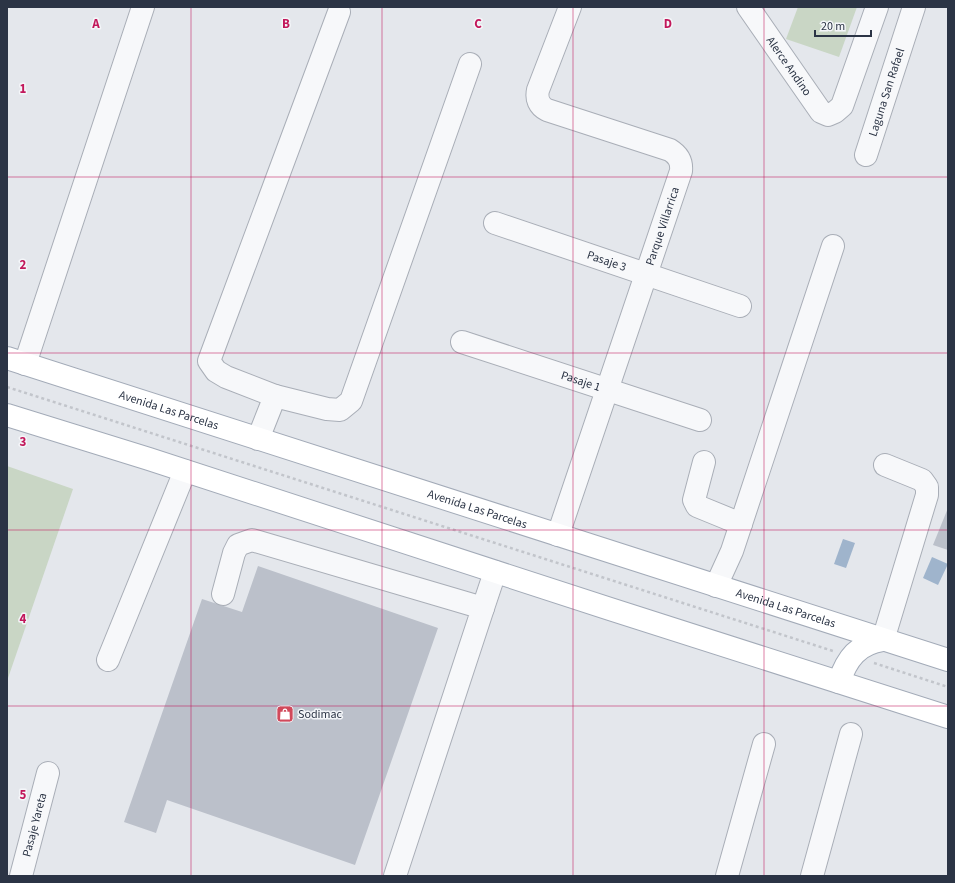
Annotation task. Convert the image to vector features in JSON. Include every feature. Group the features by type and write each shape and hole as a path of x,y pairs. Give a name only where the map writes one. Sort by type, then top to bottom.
{"main road":[{"name":"Avenida Las Parcelas","path":"16,361 948,660"},
{"path":"7,415 948,717"},
{"path":"839,682 846,664 852,656 867,644 883,640"}],"street":[{"path":"16,361 143,7"},
{"name":"Parque Villarrica","path":"558,535 608,391 681,171 680,159 670,150 542,108 537,94 568,7"},
{"name":"Alerce Andino","path":"748,7 821,112 828,115 835,112 842,106 877,7"},
{"name":"Laguna San Rafael","path":"866,155 914,7"},
{"path":"339,12 209,361 216,371 226,378 275,396 327,409 340,410 351,401 470,64"},
{"name":"Pasaje 3","path":"495,223 740,306"},
{"path":"716,586 732,551 833,246"},
{"name":"Pasaje 1","path":"462,342 700,420"},
{"path":"258,439 275,396"},
{"path":"704,462 694,500 697,506 741,524"},
{"path":"883,640 927,495 927,487 922,480 885,465"},
{"path":"108,660 184,471"},
{"path":"223,594 234,553 238,545 252,540 483,608"},
{"path":"395,876 495,572"},
{"path":"812,876 851,734"},
{"path":"727,876 764,744"},
{"name":"Pasaje Yareta","path":"21,876 48,773"}],"path":[{"path":"7,387 948,687"}],"green space":[{"path":"798,7 857,7 839,57 786,39"},
{"path":"7,466 73,489 7,681"}],"water":[{"path":"843,539 855,543 846,568 834,564"},
{"path":"932,557 948,564 938,585 923,578"}],"building":[{"path":"948,508 948,550 933,545"},
{"name":"Sodimac","path":"258,566 438,628 355,865 167,800 156,833 124,822 202,599 242,612"}],"place":[{"name":"Sodimac","path":"285,714"}]}
